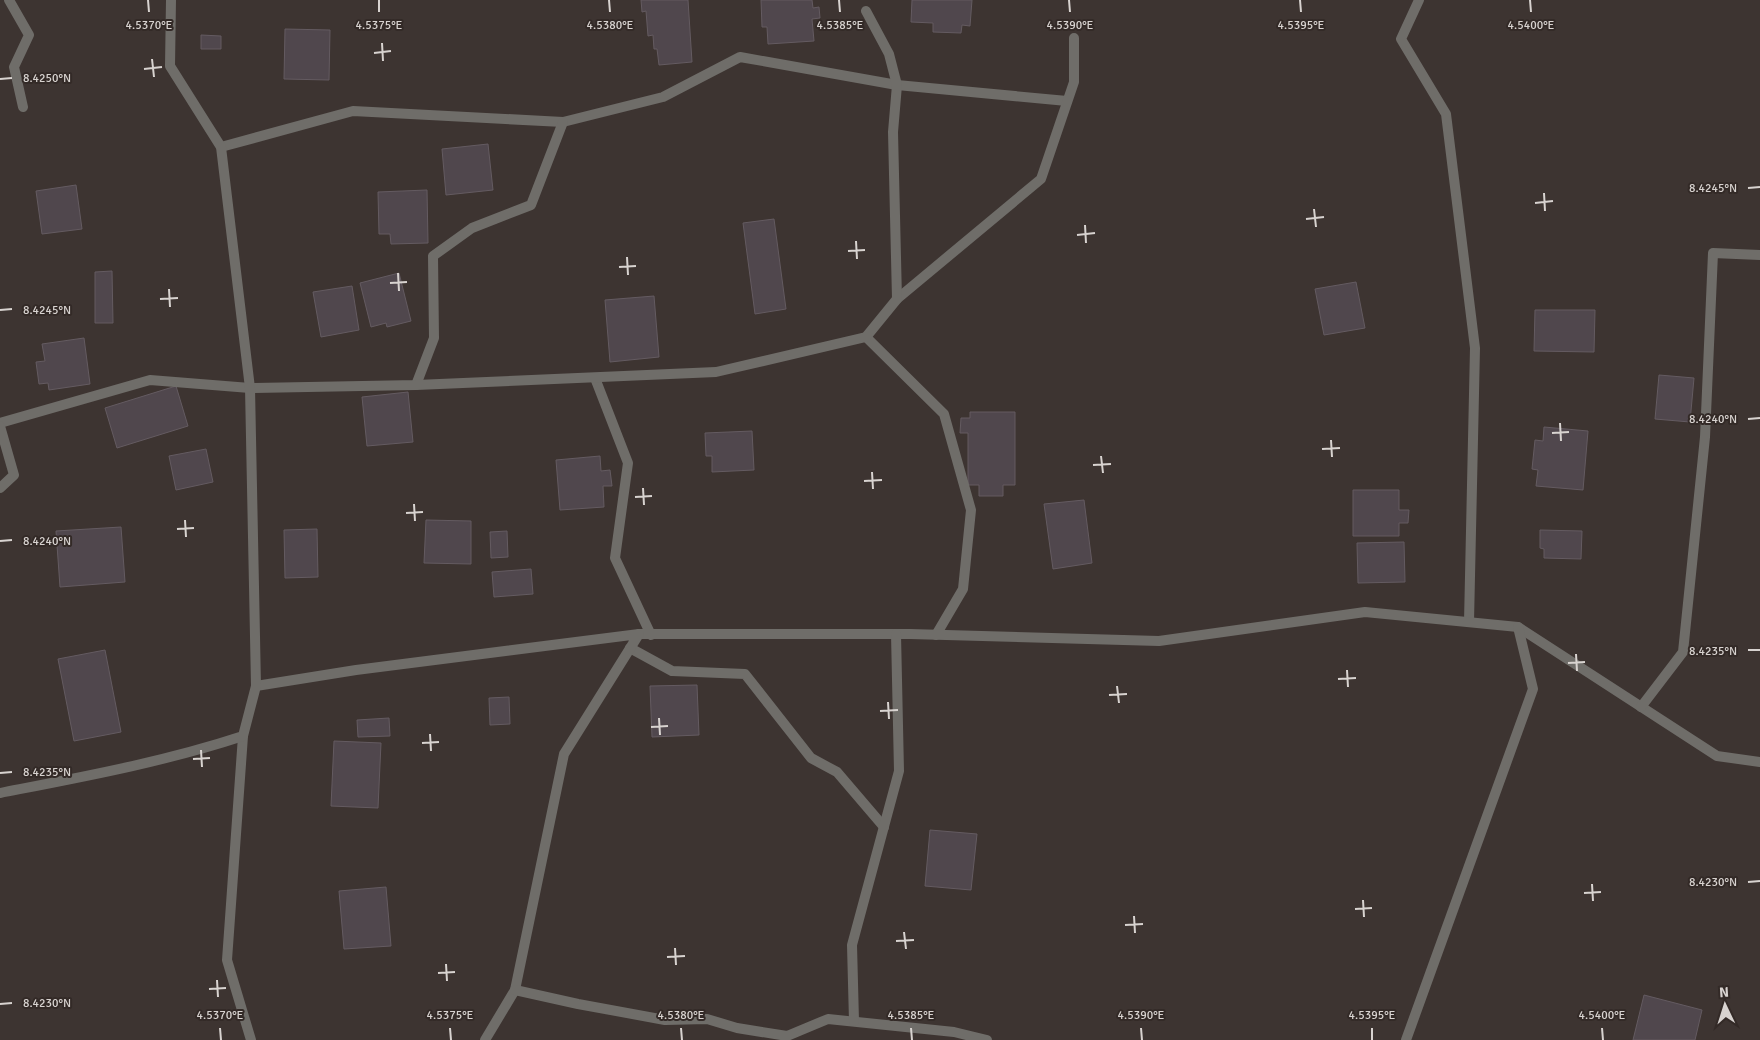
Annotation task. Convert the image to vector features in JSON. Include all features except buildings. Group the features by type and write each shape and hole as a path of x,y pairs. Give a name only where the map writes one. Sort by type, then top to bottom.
{"street":[{"path":"8,0 29,35 14,67 23,107"},
{"path":"171,0 170,66 221,146 250,388 256,686 243,736 227,960 251,1040"},
{"path":"1419,0 1401,39 1446,114 1475,348 1469,622"},
{"path":"866,11 888,54 897,85 893,132 897,299"},
{"path":"0,488 14,475 0,424 150,380 250,388 416,385 716,372 866,337 897,299 1041,180 1074,82 1074,38"},
{"path":"221,146 353,111 563,122 663,97 740,57 897,85 1067,101"},
{"path":"416,385 434,338 433,256 472,228 531,205 563,122"},
{"path":"1641,707 1682,652 1705,437 1713,253 1760,255"},
{"path":"866,337 944,414 971,510 963,589 936,635"},
{"path":"595,378 628,463 615,558 651,634"},
{"path":"256,686 356,670 639,634 896,634 1159,641 1365,612 1518,627 1717,756 1760,762"},
{"path":"1406,1040 1533,688 1518,627"},
{"path":"485,1040 515,990 564,754 639,634"},
{"path":"854,1021 852,945 899,771 896,634"},
{"path":"630,648 672,672 745,674 811,758 836,772 884,827"},
{"path":"0,793 100,774 208,747 243,736"},
{"path":"515,990 665,1020 707,1019 736,1028 787,1036 828,1019 954,1032 987,1040"}]}
